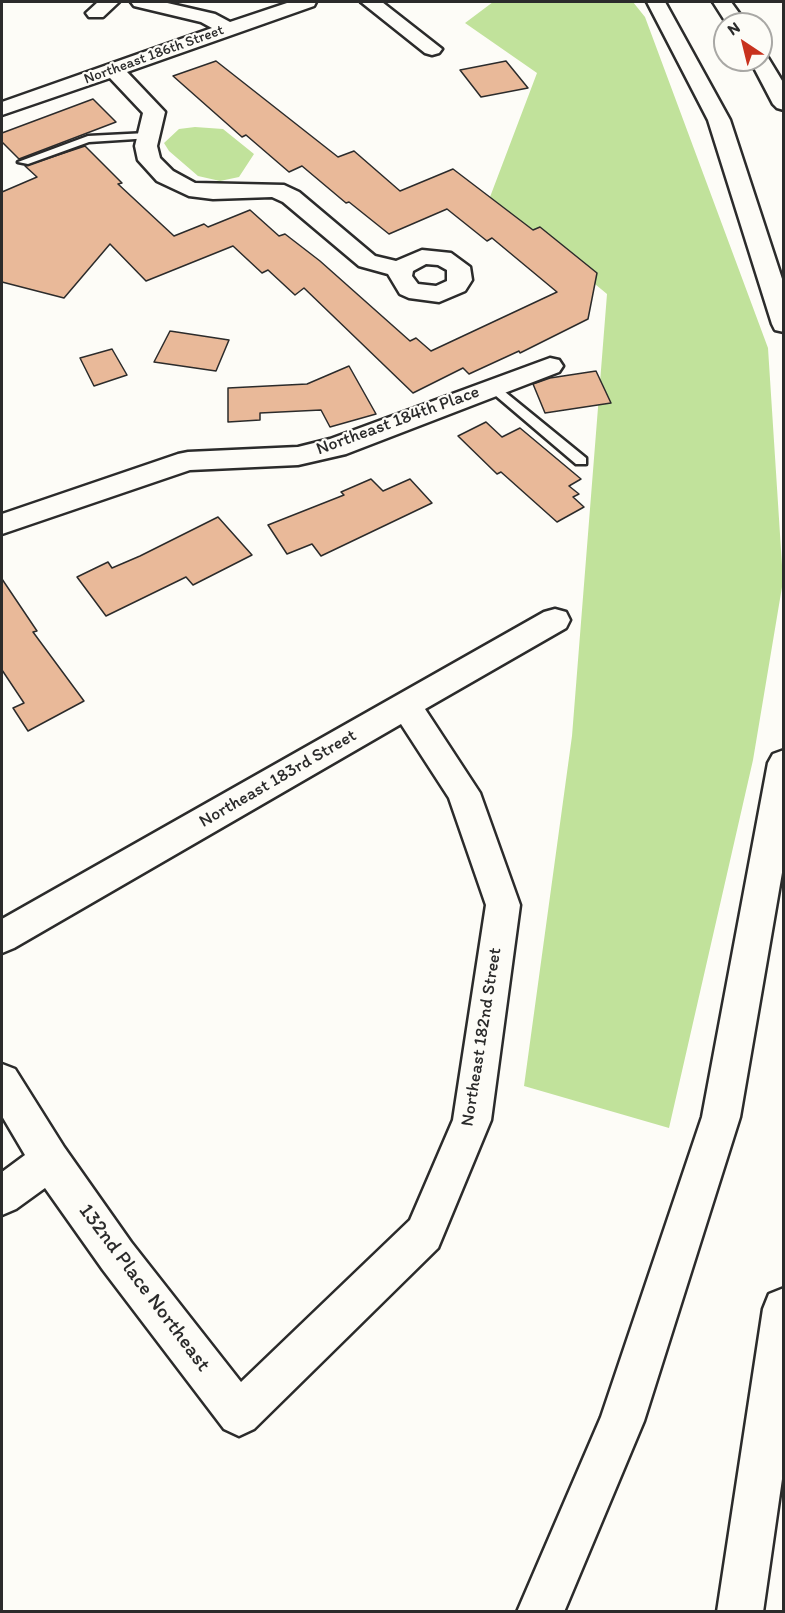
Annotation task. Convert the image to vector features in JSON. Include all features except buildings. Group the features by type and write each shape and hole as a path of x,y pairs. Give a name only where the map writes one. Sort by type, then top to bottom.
{"main road":[{"path":"141,2 208,18 228,29"},
{"name":"Northeast 186th Street","path":"2,110 307,2"},
{"path":"370,2 432,49"},
{"path":"656,2 719,120 783,324"},
{"path":"114,70 154,112 147,136 149,160 165,176 189,189 213,192 276,190 291,197 367,261 401,270"},
{"path":"766,72 783,104"},
{"name":"Northeast 184th Place","path":"2,524 189,461 298,456 336,447 550,366"},
{"name":"Northeast 183rd Street","path":"2,937 555,620"},
{"name":"Northeast 182nd Street","path":"239,1414 424,1234 472,1120 504,905 464,793 406,706"},
{"path":"540,1611 622,1421 721,1117 783,763"},
{"name":"132nd Place Northeast","path":"2,1082 50,1161 117,1256 239,1414"},
{"path":"2,1195 50,1161"},
{"path":"740,1611 783,1309"}],"lane":[{"path":"24,162 88,139 147,136"},
{"path":"494,387 581,461"}],"green space":[{"path":"493,2 633,2 645,17 768,348 783,581 753,760 669,1128 524,1086 572,736 607,294 490,197 537,73 465,23"},
{"path":"195,127 223,129 254,154 239,177 220,181 198,176 169,151 164,143 179,129"}]}
